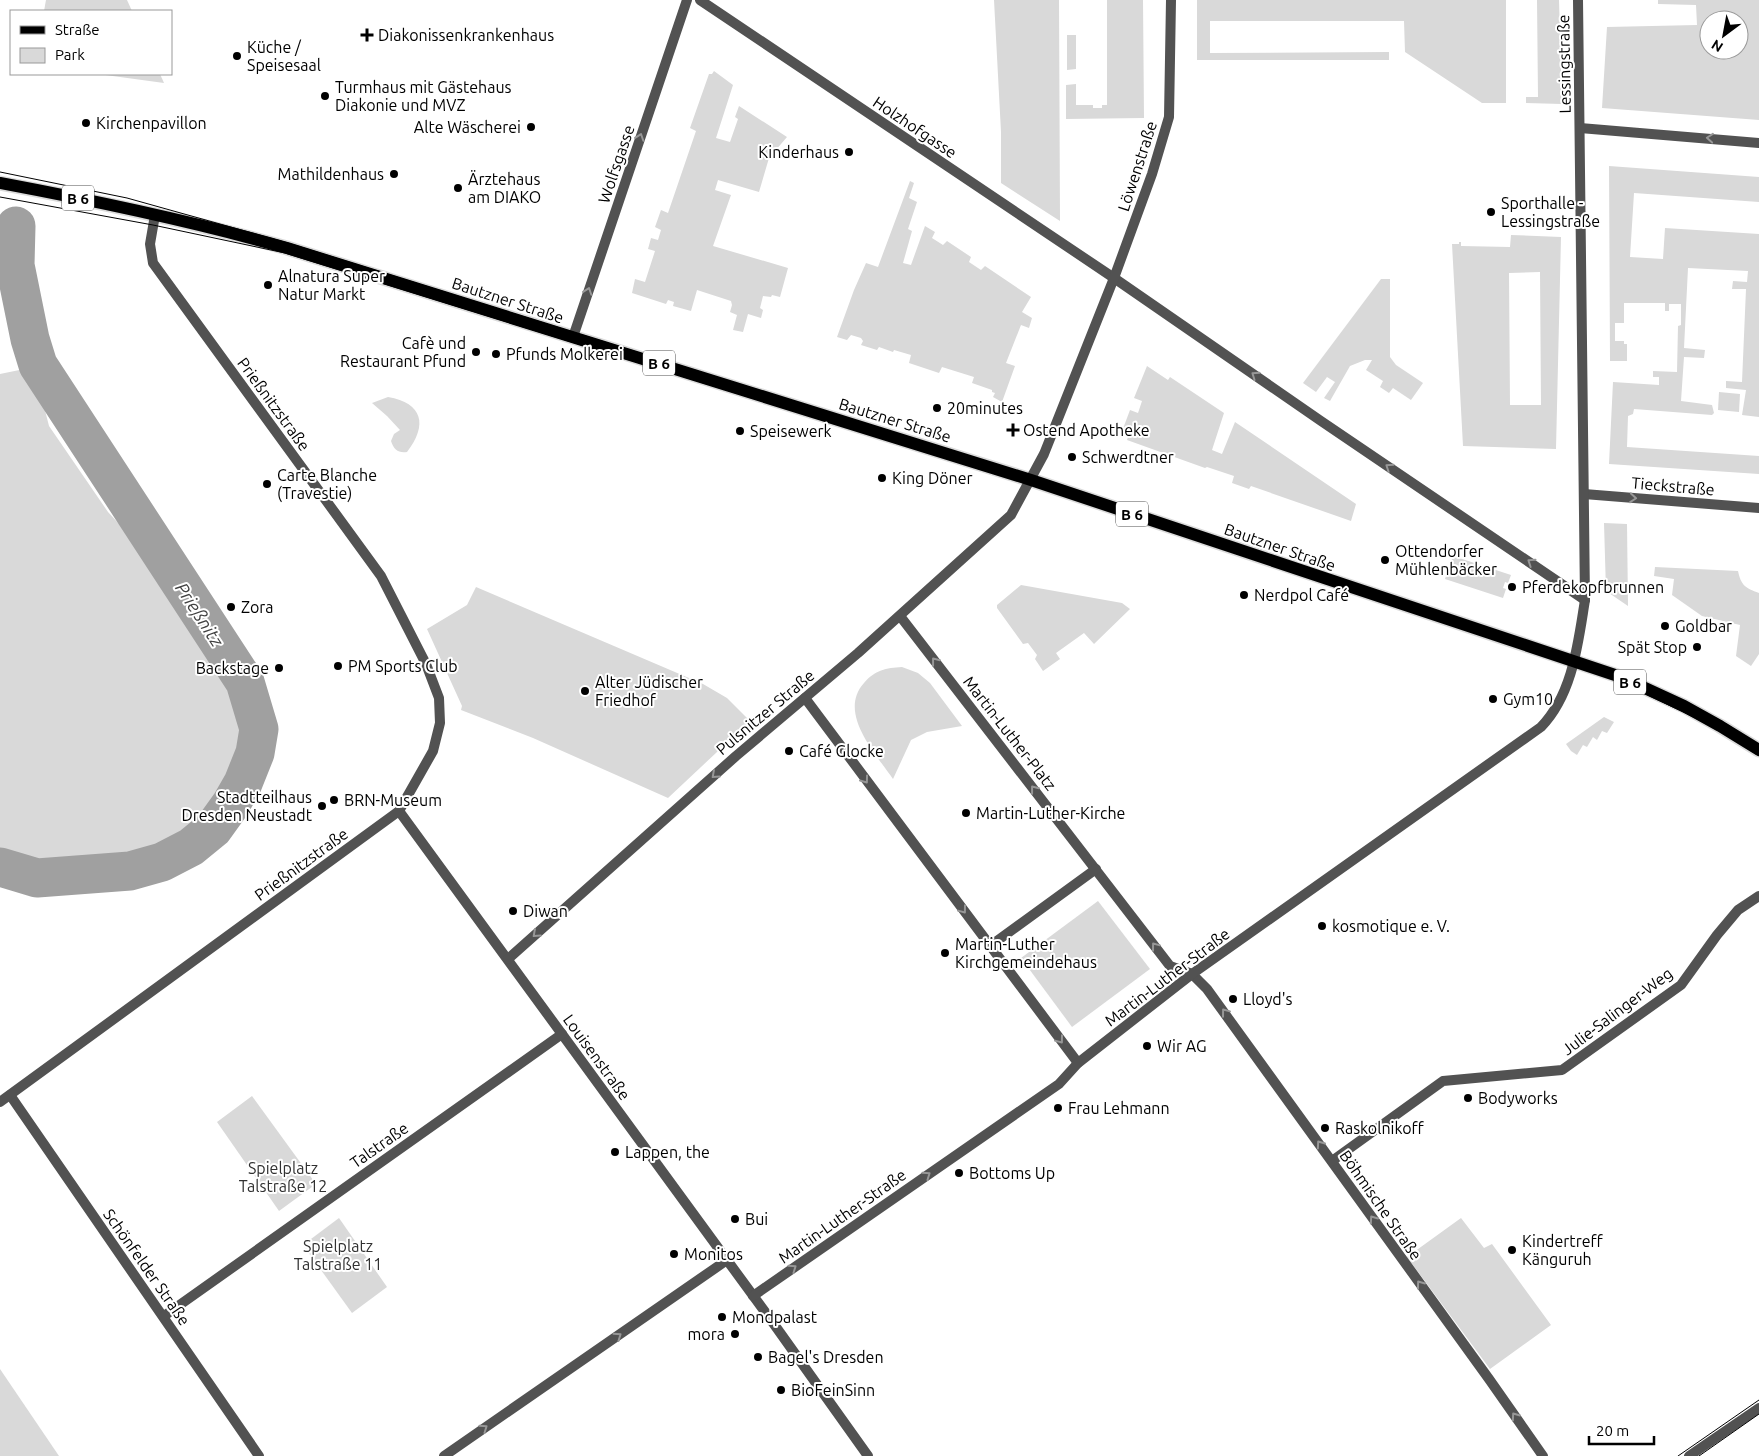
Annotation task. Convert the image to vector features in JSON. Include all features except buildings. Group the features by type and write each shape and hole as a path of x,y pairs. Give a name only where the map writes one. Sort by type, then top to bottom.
{"main road":[{"name":"Bautzner Straße","path":"0,183 86,199 278,245 1031,480 1621,677 1684,706 1759,750"}],"street":[{"name":"Wolfsgasse","path":"573,337 687,0"},
{"name":"Holzhofgasse","path":"700,0 1114,278 1585,600"},
{"name":"Löwenstraße","path":"1031,480 1044,454 1114,278 1152,174 1169,117 1171,0"},
{"name":"Lessingstraße","path":"1578,0 1585,600"},
{"path":"1580,128 1759,142"},
{"name":"Prießnitzstraße","path":"0,1102 400,811 433,752 440,724 439,698 426,664 381,576 153,263 150,244 156,215"},
{"name":"Pulsnitzer Straße","path":"508,959 736,756 900,616 1010,515 1031,480"},
{"name":"Tieckstraße","path":"1584,494 1759,508"},
{"path":"1574,662 1585,600"},
{"name":"Martin-Luther-Platz","path":"900,616 1170,966 1192,974"},
{"name":"Martin-Luther-Straße","path":"753,1296 1060,1084 1078,1063 1192,974 1540,727 1549,718 1558,703 1574,662"},
{"path":"805,698 1078,1063"},
{"name":"Louisenstraße","path":"400,811 868,1456"},
{"path":"990,946 1096,869"},
{"name":"Julie-Salinger-Weg","path":"1332,1161 1443,1081 1562,1070 1680,985 1738,910 1759,896"},
{"name":"Böhmische Straße","path":"1192,974 1208,989 1240,1032 1489,1379 1542,1456"},
{"name":"Talstraße","path":"164,1316 562,1034"},
{"name":"Schönfelder Straße","path":"10,1095 259,1456"},
{"path":"444,1456 726,1260"},
{"path":"1690,1456 1759,1408"}],"green space":[{"path":"46,0 127,0 132,10 44,10"},
{"path":"994,0 1059,0 1060,221 1001,183 1001,132"},
{"path":"1107,0 1143,0 1144,118 1066,119 1066,85 1076,84 1076,105 1093,105 1093,108 1102,108 1102,105 1107,105"},
{"path":"1197,0 1506,0 1506,103 1482,103 1405,52 1404,21 1210,21 1210,53 1389,52 1389,60 1197,60"},
{"path":"1537,0 1559,0 1562,104 1526,103 1526,97 1538,97"},
{"path":"1658,0 1759,0 1759,120 1602,108 1607,27 1697,25 1696,5 1658,4"},
{"path":"1067,35 1076,35 1076,69 1067,70"},
{"path":"714,71 733,85 716,138 730,142 738,119 735,117 739,106 787,137 769,158 759,192 718,180 715,190 731,195 713,246 788,268 780,297 772,295 771,297 763,296 760,308 763,310 761,318 748,314 743,332 733,330 737,315 730,312 731,301 697,290 691,311 673,306 674,302 668,300 666,304 632,293 635,279 645,282 655,251 648,249 651,238 658,240 661,230 655,227 661,210 668,213 696,131 690,128 709,74 712,74"},
{"path":"105,75 160,75 164,83"},
{"path":"1609,166 1759,177 1759,202 1634,193 1630,257 1663,259 1665,228 1759,234 1759,417 1742,415 1746,390 1726,388 1726,381 1742,382 1746,289 1732,289 1733,281 1747,282 1748,271 1688,268 1684,348 1705,350 1704,358 1684,357 1681,401 1712,405 1714,413 1712,415 1634,409 1633,414 1628,416 1627,447 1759,456 1759,474 1609,464 1613,382 1659,385 1659,377 1653,377 1653,371 1677,372 1678,326 1681,325 1681,304 1669,304 1669,311 1665,311 1665,303 1624,303 1624,323 1615,323 1615,341 1624,341 1624,344 1627,344 1627,361 1610,361"},
{"path":"910,181 914,183 909,198 917,202 908,229 912,231 903,263 911,265 925,226 935,232 932,238 943,245 947,241 971,257 969,262 981,270 985,266 1031,297 1022,312 1032,318 1029,328 1021,325 1006,363 1015,366 1002,402 993,397 995,393 992,390 972,383 974,377 942,367 939,373 909,363 911,355 879,347 877,350 861,345 863,341 861,338 851,335 847,340 837,337 866,263 878,267"},
{"path":"1511,235 1561,237 1556,449 1463,446 1452,244 1459,244 1461,242 1461,246 1510,247","holes":["1540,272 1541,405 1510,405 1509,273"]},
{"path":"1381,279 1390,279 1390,357 1396,365 1423,383 1411,400 1393,388 1389,393 1380,387 1383,381 1366,370 1372,360 1365,360 1350,366 1330,401 1324,398 1335,382 1327,377 1316,392 1303,383"},
{"path":"1147,366 1168,380 1170,377 1224,413 1212,450 1222,454 1235,422 1356,504 1351,521 1251,486 1249,489 1232,483 1234,476 1205,468 1127,440 1128,437 1121,434 1130,410 1138,413 1142,401 1134,398"},
{"path":"34,367 49,426 108,512 153,561 199,623 242,690 255,738 236,785 209,826 170,851 91,867 34,869 0,860 0,374"},
{"path":"1719,392 1740,394 1739,412 1718,410"},
{"path":"388,397 409,404 415,410 418,417 418,433 407,452 401,452 393,447 391,441 394,434 400,430 372,403"},
{"path":"1604,523 1627,524 1628,606 1606,591"},
{"path":"1453,556 1511,575 1508,583 1505,582 1503,588 1506,589 1503,598 1445,579"},
{"path":"1655,567 1738,571 1744,585 1759,593 1759,654 1751,666 1736,656 1740,625 1702,616 1672,595 1674,579 1654,576"},
{"path":"1021,585 1122,603 1130,609 1094,644 1084,633 1056,653 1060,659 1043,671 1035,659 1037,655 1028,643 1023,644 997,608 997,605"},
{"name":"Alter Jüdischer Friedhof","path":"476,587 703,684 727,698 750,721 668,798 533,738 461,710 462,706 427,629 467,605"},
{"path":"902,667 918,673 930,683 962,726 927,732 911,740 893,779 862,733 855,707 857,695 864,683 872,675 881,670"},
{"path":"1604,717 1614,722 1607,733 1602,731 1597,740 1593,737 1587,747 1583,745 1577,755 1571,751 1566,744"},
{"path":"1098,901 1150,969 1072,1027 1021,958"},
{"name":"Spielplatz Talstraße 12","path":"252,1096 316,1184 279,1211 217,1122"},
{"name":"Spielplatz Talstraße 11","path":"339,1218 387,1287 352,1313 303,1245"},
{"path":"1461,1218 1484,1248 1492,1244 1551,1325 1490,1369 1407,1257"},
{"path":"0,1369 59,1456 0,1456"}],"waterway":[{"name":"Prießnitz","path":"0,867 37,878 130,871 162,862 191,847 213,829 231,804 243,783 255,753 259,729 245,682 38,365 30,339 15,265 16,226"}],"tram line":[{"path":"0,172 127,198 288,243 1033,476 1623,674 1723,722 1759,745"},
{"path":"0,197 153,225 285,253 1029,484 1619,681 1718,729 1759,756"},
{"path":"1678,1456 1759,1400"},
{"path":"1699,1456 1759,1414"}],"place":[{"name":"Diakonissenkrankenhaus","path":"367,35"},
{"name":"Küche / Speisesaal","path":"237,56"},
{"name":"Turmhaus mit Gästehaus Diakonie und MVZ","path":"325,96"},
{"name":"Kirchenpavillon","path":"86,123"},
{"name":"Alte Wäscherei","path":"531,127"},
{"name":"Kinderhaus","path":"849,152"},
{"name":"Mathildenhaus","path":"394,174"},
{"name":"Ärztehaus am DIAKO","path":"458,188"},
{"name":"Sporthalle - Lessingstraße","path":"1491,212"},
{"name":"Alnatura Super Natur Markt","path":"268,285"},
{"name":"Cafè und Restaurant Pfund","path":"476,352"},
{"name":"Pfunds Molkerei","path":"496,354"},
{"name":"20minutes","path":"937,408"},
{"name":"Ostend Apotheke","path":"1013,430"},
{"name":"Speisewerk","path":"740,431"},
{"name":"Schwerdtner","path":"1072,457"},
{"name":"King Döner","path":"882,478"},
{"name":"Carte Blanche (Travestie)","path":"267,484"},
{"name":"Ottendorfer Mühlenbäcker","path":"1385,560"},
{"name":"Pferdekopfbrunnen","path":"1512,587"},
{"name":"Nerdpol Café","path":"1244,595"},
{"name":"Zora","path":"231,607"},
{"name":"Goldbar","path":"1665,626"},
{"name":"Spät Stop","path":"1697,647"},
{"name":"PM Sports Club","path":"338,666"},
{"name":"Backstage","path":"279,668"},
{"name":"Alter Jüdischer Friedhof","path":"585,691"},
{"name":"Gym10","path":"1493,699"},
{"name":"Café Glocke","path":"789,751"},
{"name":"BRN-Museum","path":"334,800"},
{"name":"Stadtteilhaus Dresden Neustadt","path":"322,806"},
{"name":"Martin-Luther-Kirche","path":"966,813"},
{"name":"Diwan","path":"513,911"},
{"name":"kosmotique e. V.","path":"1322,926"},
{"name":"Martin-Luther Kirchgemeindehaus","path":"945,953"},
{"name":"Lloyd's","path":"1233,999"},
{"name":"Wir AG","path":"1147,1046"},
{"name":"Bodyworks","path":"1468,1098"},
{"name":"Frau Lehmann","path":"1058,1108"},
{"name":"Raskolnikoff","path":"1325,1128"},
{"name":"Lappen, the","path":"615,1152"},
{"name":"Bottoms Up","path":"959,1173"},
{"name":"Bui","path":"735,1219"},
{"name":"Kindertreff Känguruh","path":"1512,1250"},
{"name":"Monitos","path":"674,1254"},
{"name":"Mondpalast","path":"722,1317"},
{"name":"mora","path":"735,1334"},
{"name":"Bagel's Dresden","path":"758,1357"},
{"name":"BioFeinSinn","path":"781,1390"}]}
